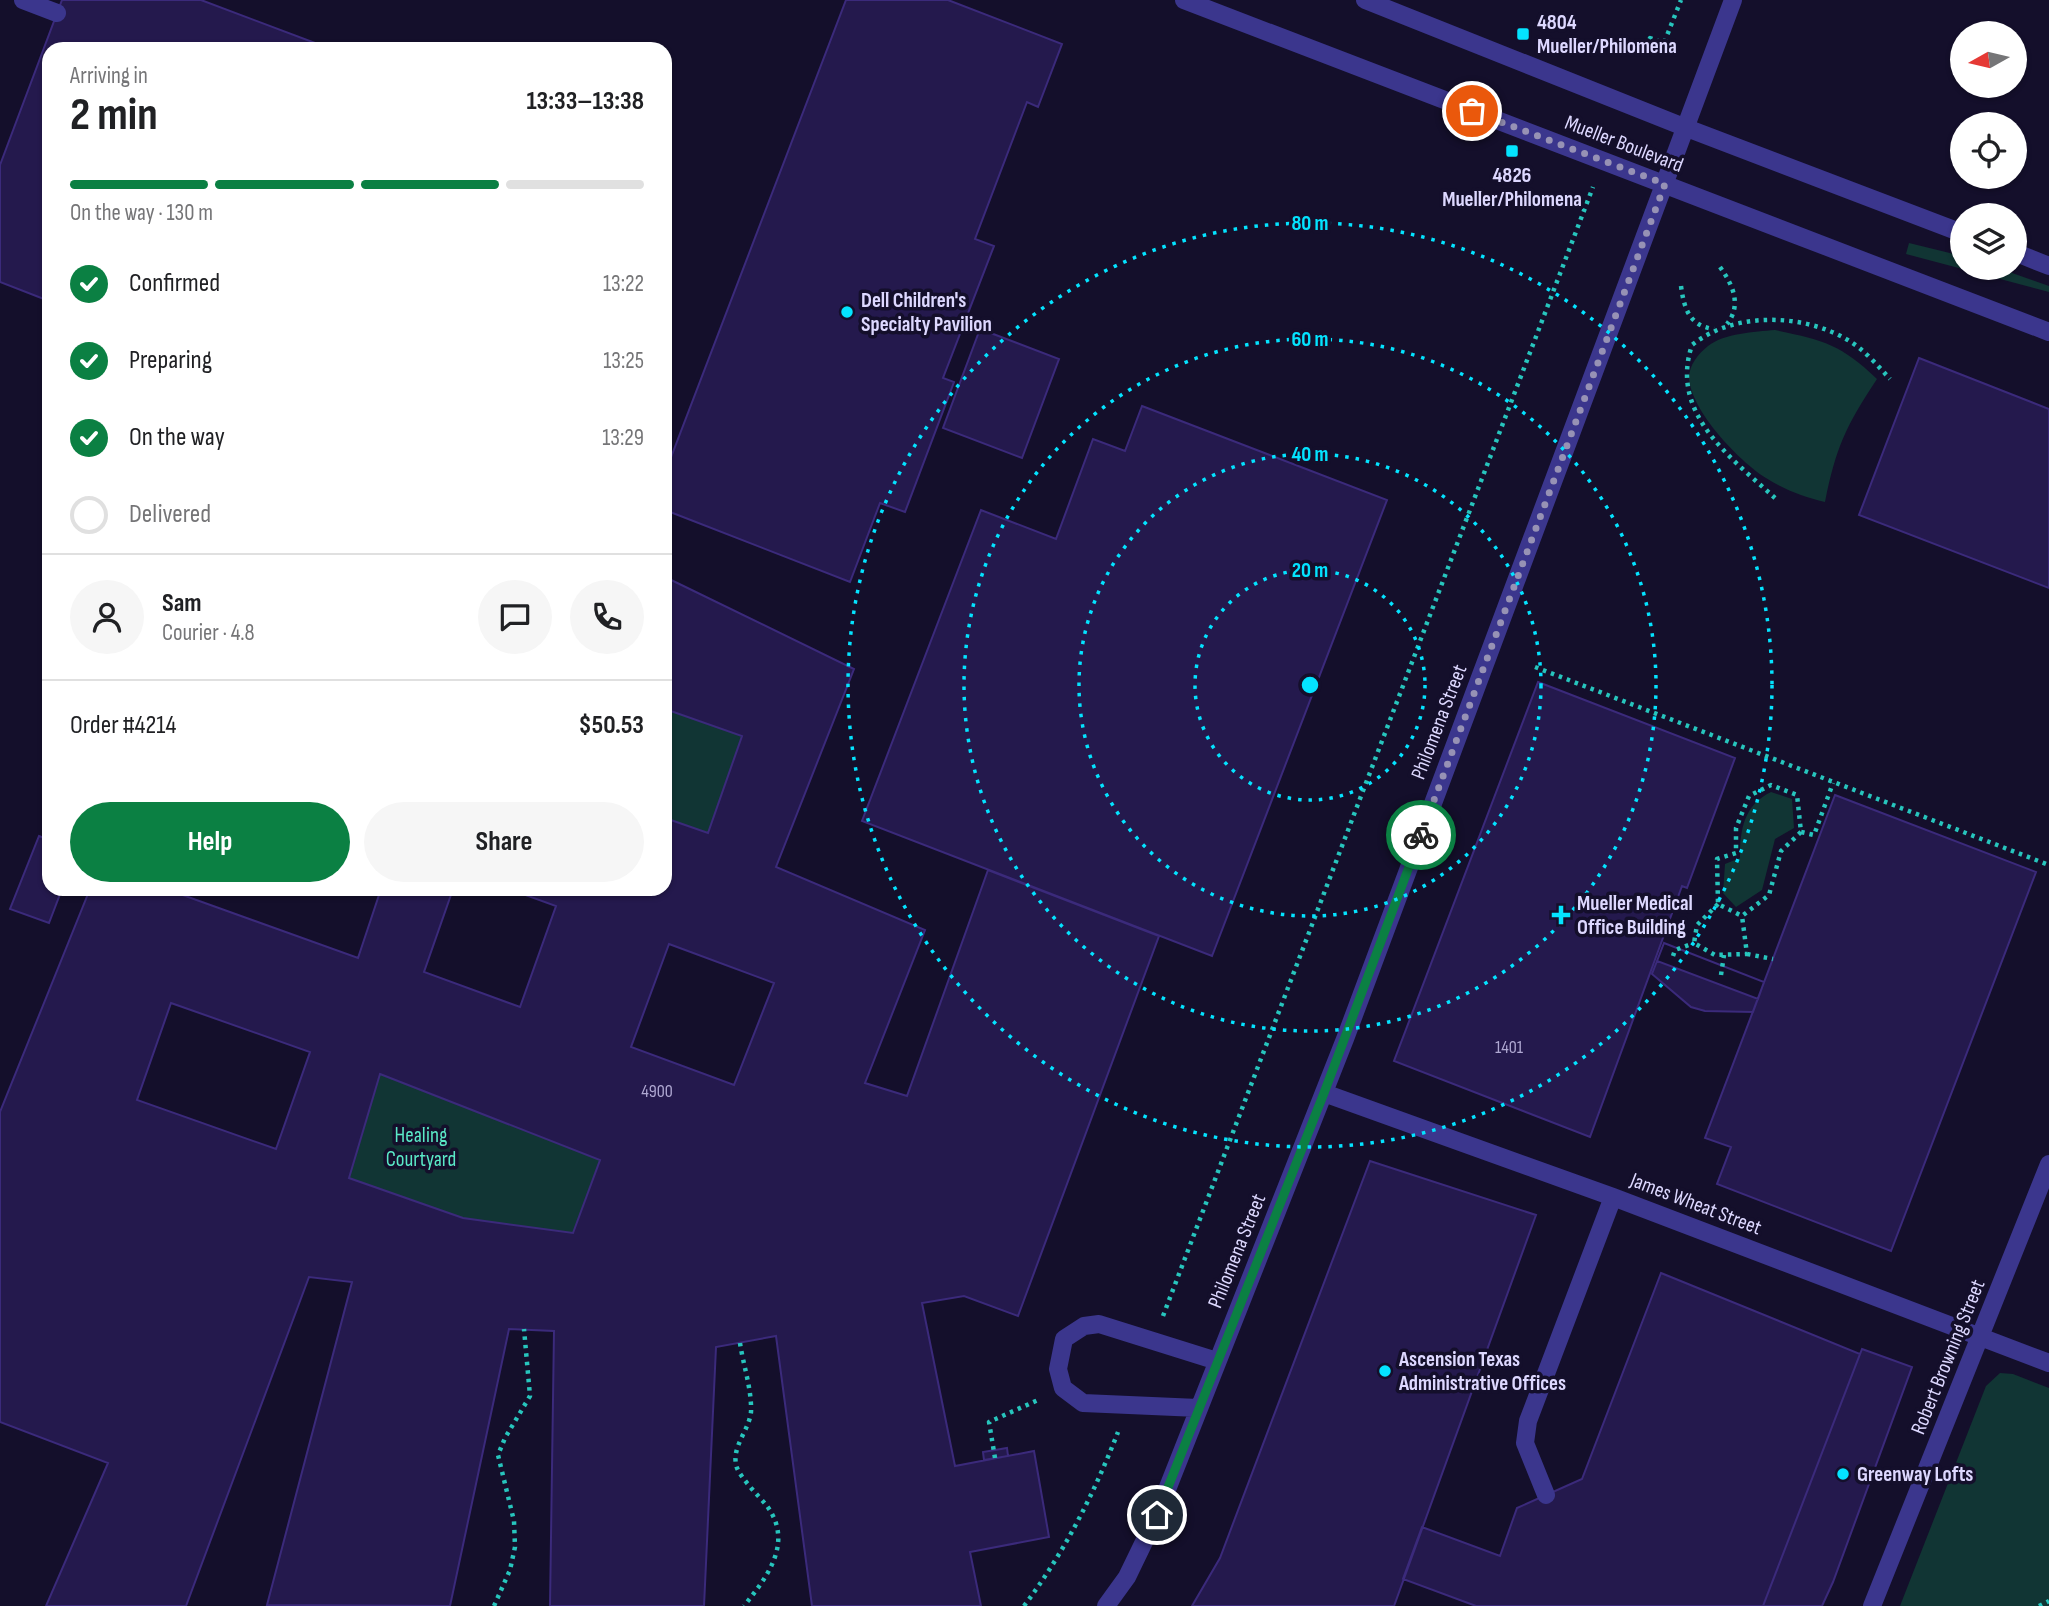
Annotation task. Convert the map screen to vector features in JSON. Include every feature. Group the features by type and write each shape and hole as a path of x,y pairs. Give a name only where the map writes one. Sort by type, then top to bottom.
{"street":[{"path":"23,0 57,13"},
{"name":"Mueller Boulevard","path":"1184,0 2049,332"},
{"name":"Mueller Boulevard","path":"1364,0 1684,127 1950,228"},
{"name":"Philomena Street","path":"1105,1606 1133,1564 1324,1093 1733,0"},
{"path":"2027,257 2049,266"},
{"name":"James Wheat Street","path":"1324,1093 1613,1197 2049,1363"},
{"name":"Robert Browning Street","path":"1872,1606 2049,1164"},
{"path":"1546,1495 1525,1443 1528,1422 1613,1197"},
{"path":"1198,1408 1083,1403 1063,1388 1058,1369 1064,1339 1084,1326 1100,1324 1217,1362"}],"path":[{"path":"1644,55 1650,38 1664,43 1681,0"},
{"path":"1154,1341 1593,187"},
{"path":"1720,267 1730,283 1736,302 1726,325"},
{"path":"1681,286 1689,318 1703,328 1714,330"},
{"path":"1775,498 1710,434 1697,415 1689,396 1685,374 1692,345 1726,325 1780,321 1832,333 1858,347 1889,379"},
{"path":"1535,667 2049,865"},
{"path":"1801,832 1814,835 1833,783"},
{"path":"1694,943 1697,925 1718,904 1717,859 1737,853 1736,828 1749,796 1771,785 1797,795 1801,832"},
{"path":"1742,916 1769,895 1782,851 1801,832"},
{"path":"1718,904 1742,916"},
{"path":"1742,916 1747,954"},
{"path":"1673,956 1675,950 1694,943 1715,955 1747,954 1773,960"},
{"path":"1721,975 1724,954"},
{"path":"494,1606 510,1570 515,1547 514,1521 498,1455 530,1396 524,1329"},
{"path":"740,1343 751,1410 749,1424 736,1451 737,1468 770,1510 778,1534 778,1556 747,1605"},
{"path":"995,1458 989,1422 1038,1400"},
{"path":"1024,1606 1054,1564 1083,1510 1128,1406"},
{"path":"2039,1606 2049,1601"}],"green space":[{"path":"1909,243 1950,253 1950,266 1906,254"},
{"path":"2027,278 2049,286 2049,292 2004,280"},
{"path":"1775,330 1830,345 1853,358 1877,379 1843,437 1825,502 1787,490 1743,460 1707,420 1692,391 1689,378 1692,364 1708,346 1731,336"},
{"path":"672,711 742,736 708,833 672,820"},
{"path":"1771,792 1792,799 1794,828 1775,839 1762,890 1736,907 1723,893 1725,864 1740,858 1745,819 1755,804"},
{"name":"Healing Courtyard","path":"380,1074 600,1160 573,1233 463,1218 349,1178"},
{"path":"2000,1373 2013,1374 2049,1388 2049,1606 1900,1606 1986,1386"}],"building":[{"path":"62,0 201,0 312,42 46,42"},
{"name":"Dell Children's Specialty Pavilion","path":"846,0 948,0 1062,44 1038,107 1027,102 975,239 994,246 943,378 954,382 905,512 880,503 850,582 672,513 672,455"},
{"path":"42,53 42,298 0,282 0,165"},
{"path":"980,329 1059,359 1022,458 943,428"},
{"path":"1919,358 2049,409 2049,588 1859,515"},
{"path":"1142,406 1387,500 1212,956 862,821 981,510 1056,539 1093,439 1125,451"},
{"path":"672,580 854,669 776,867 925,930 865,1083 907,1096 988,870 1159,936 1018,1316 964,1296 922,1303 955,1466 1034,1451 1049,1537 970,1552 981,1606 812,1606 776,1336 716,1347 704,1606 550,1606 554,1331 509,1329 450,1606 267,1605 352,1282 309,1277 186,1606 46,1606 108,1463 0,1422 0,1112 87,896 185,896 358,958 379,896 451,896 424,972 520,1007 556,906 528,896 672,896 672,820 708,833 742,736 672,711","holes":["669,944 774,983 734,1085 631,1047","171,1003 310,1052 276,1149 137,1100","380,1074 600,1160 573,1233 463,1218 349,1178"]},
{"name":"Mueller Medical Office Building","path":"1538,682 1735,758 1687,888 1682,886 1590,1137 1394,1061"},
{"path":"1835,795 2036,872 1891,1251 1717,1184 1731,1147 1705,1138"},
{"path":"39,836 42,837 42,896 59,896 49,923 10,909"},
{"path":"1664,943 1764,982 1753,1012 1705,1011 1691,1007 1652,974"},
{"path":"1664,943 1764,982 1758,999 1657,961"},
{"name":"Ascension Texas Administrative Offices","path":"1370,1161 1536,1215 1394,1606 1192,1606 1220,1558"},
{"path":"1661,1273 1860,1354 1763,1606 1476,1606 1403,1579 1422,1527 1500,1556 1517,1508 1582,1479"},
{"name":"Greenway Lofts","path":"1862,1349 1912,1367 1833,1582 1822,1606 1763,1606"},
{"path":"1007,1448 1008,1456 984,1460 983,1452"}],"way so far":[{"path":"1421,835 1665,184 1472,111"}],"place":[{"name":"4804 Mueller/Philomena","path":"1523,34"},
{"name":"4826 Mueller/Philomena","path":"1512,151"},
{"name":"Dell Children's Specialty Pavilion","path":"847,312"},
{"name":"Mueller Medical Office Building","path":"1561,915"},
{"name":"Ascension Texas Administrative Offices","path":"1385,1371"},
{"name":"Greenway Lofts","path":"1843,1474"}],"route":[{"path":"1157,1515 1324,1093 1421,835"}]}
